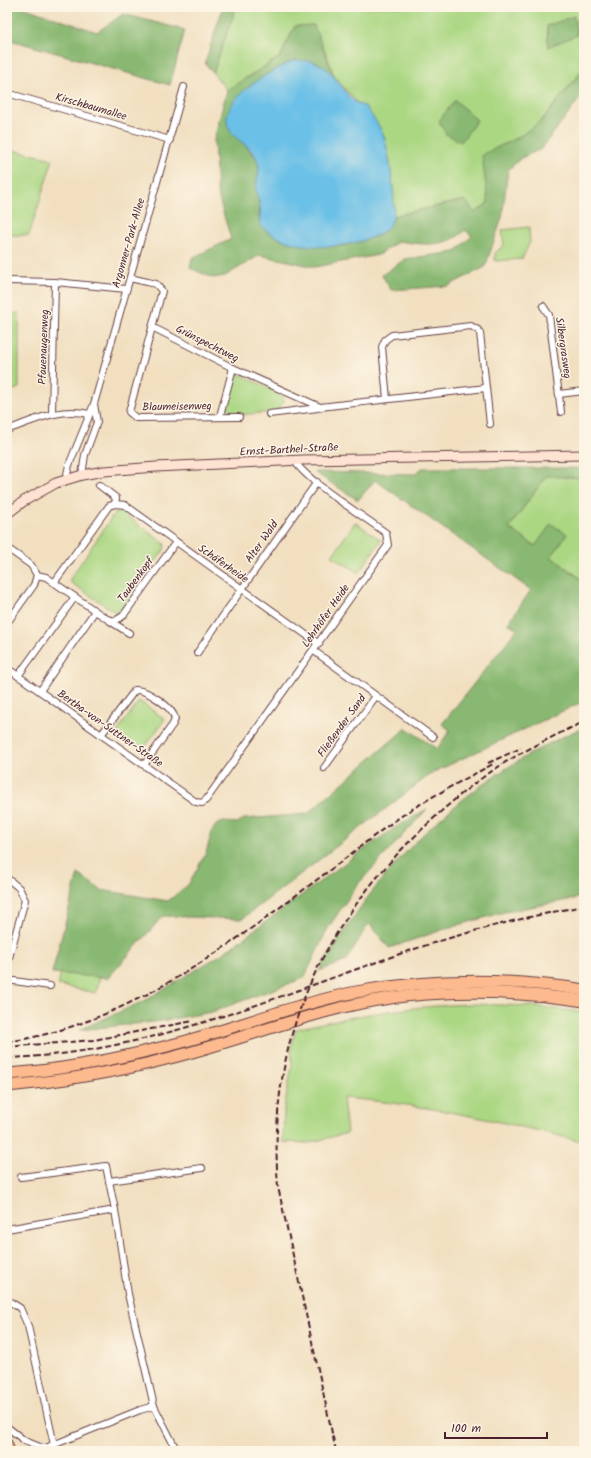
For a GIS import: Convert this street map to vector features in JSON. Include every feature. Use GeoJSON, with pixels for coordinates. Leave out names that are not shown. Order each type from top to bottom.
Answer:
{"type":"FeatureCollection","features":[{"type":"Feature","properties":{"kind":"highway"},"geometry":{"type":"LineString","coordinates":[[7,1074],[63,1068],[139,1054],[314,1003],[380,988],[461,980],[529,983],[584,990]]}},
{"type":"Feature","properties":{"kind":"highway"},"geometry":{"type":"LineString","coordinates":[[7,1086],[70,1078],[171,1058],[338,1008],[401,997],[452,992],[506,992],[584,1002]]}},
{"type":"Feature","properties":{"kind":"main road"},"geometry":{"type":"LineString","coordinates":[[7,1444],[9,1451]]}},
{"type":"Feature","properties":{"kind":"street","name":"Argonner-Park-Allee"},"geometry":{"type":"LineString","coordinates":[[66,479],[69,465],[94,404],[184,87]]}},
{"type":"Feature","properties":{"kind":"street","name":"Kirschbaumallee"},"geometry":{"type":"LineString","coordinates":[[7,93],[170,140]]}},
{"type":"Feature","properties":{"kind":"street"},"geometry":{"type":"LineString","coordinates":[[130,278],[156,284],[161,289],[161,296],[152,327]]}},
{"type":"Feature","properties":{"kind":"street"},"geometry":{"type":"LineString","coordinates":[[7,281],[56,282],[126,289]]}},
{"type":"Feature","properties":{"kind":"street","name":"Pfauenaugenweg"},"geometry":{"type":"LineString","coordinates":[[52,413],[56,282]]}},
{"type":"Feature","properties":{"kind":"street","name":"Silbergrasweg"},"geometry":{"type":"LineString","coordinates":[[543,306],[549,314],[561,412]]}},
{"type":"Feature","properties":{"kind":"street"},"geometry":{"type":"LineString","coordinates":[[387,399],[382,347],[385,340],[389,337],[400,334],[471,326],[480,333],[490,424]]}},
{"type":"Feature","properties":{"kind":"street","name":"Grünspechtweg"},"geometry":{"type":"LineString","coordinates":[[152,327],[233,368],[320,408]]}},
{"type":"Feature","properties":{"kind":"street","name":"Blaumeisenweg"},"geometry":{"type":"LineString","coordinates":[[152,327],[129,412],[136,418],[239,417]]}},
{"type":"Feature","properties":{"kind":"street","name":"Blaumeisenweg"},"geometry":{"type":"LineString","coordinates":[[220,416],[233,368]]}},
{"type":"Feature","properties":{"kind":"street"},"geometry":{"type":"LineString","coordinates":[[269,414],[486,388]]}},
{"type":"Feature","properties":{"kind":"street","name":"Silbergrasweg"},"geometry":{"type":"LineString","coordinates":[[560,394],[584,391]]}},
{"type":"Feature","properties":{"kind":"street","name":"Argonner-Park-Allee"},"geometry":{"type":"LineString","coordinates":[[82,475],[85,455],[97,422],[94,404]]}},
{"type":"Feature","properties":{"kind":"street"},"geometry":{"type":"LineString","coordinates":[[7,430],[52,413],[75,412],[89,414]]}},
{"type":"Feature","properties":{"kind":"street","name":"Ernst-Barthel-Straße"},"geometry":{"type":"LineString","coordinates":[[7,514],[45,488],[66,479],[82,475],[156,467],[295,461],[584,455]]}},
{"type":"Feature","properties":{"kind":"street","name":"Lehrhöfer Heide"},"geometry":{"type":"LineString","coordinates":[[202,803],[214,790],[388,545],[386,533],[298,467],[295,461]]}},
{"type":"Feature","properties":{"kind":"street","name":"Alter Wald"},"geometry":{"type":"LineString","coordinates":[[197,653],[317,482]]}},
{"type":"Feature","properties":{"kind":"street"},"geometry":{"type":"LineString","coordinates":[[54,583],[109,506],[115,504],[116,498],[99,485]]}},
{"type":"Feature","properties":{"kind":"street","name":"Schäferheide"},"geometry":{"type":"LineString","coordinates":[[115,504],[124,505],[319,644]]}},
{"type":"Feature","properties":{"kind":"street","name":"Taubenkopf"},"geometry":{"type":"LineString","coordinates":[[107,619],[115,621],[123,616],[176,542]]}},
{"type":"Feature","properties":{"kind":"street"},"geometry":{"type":"LineString","coordinates":[[7,548],[31,565],[37,575],[46,577],[129,633]]}},
{"type":"Feature","properties":{"kind":"street"},"geometry":{"type":"LineString","coordinates":[[7,623],[34,585],[37,575]]}},
{"type":"Feature","properties":{"kind":"street"},"geometry":{"type":"LineString","coordinates":[[18,676],[74,597]]}},
{"type":"Feature","properties":{"kind":"street"},"geometry":{"type":"LineString","coordinates":[[40,691],[95,611]]}},
{"type":"Feature","properties":{"kind":"street","name":"Fließender Sand"},"geometry":{"type":"LineString","coordinates":[[314,651],[433,737]]}},
{"type":"Feature","properties":{"kind":"street","name":"Bertha-von-Suttner-Straße"},"geometry":{"type":"LineString","coordinates":[[7,668],[196,802],[202,803]]}},
{"type":"Feature","properties":{"kind":"street"},"geometry":{"type":"LineString","coordinates":[[101,735],[135,690],[144,691],[171,710],[175,718],[173,724],[144,765]]}},
{"type":"Feature","properties":{"kind":"street","name":"Fließender Sand"},"geometry":{"type":"LineString","coordinates":[[324,768],[376,696]]}},
{"type":"Feature","properties":{"kind":"street"},"geometry":{"type":"LineString","coordinates":[[7,878],[19,888],[25,900],[7,965]]}},
{"type":"Feature","properties":{"kind":"street"},"geometry":{"type":"LineString","coordinates":[[7,980],[50,986]]}},
{"type":"Feature","properties":{"kind":"street"},"geometry":{"type":"LineString","coordinates":[[21,1177],[106,1166],[115,1210],[128,1294],[154,1406],[177,1451]]}},
{"type":"Feature","properties":{"kind":"street"},"geometry":{"type":"LineString","coordinates":[[109,1181],[202,1168]]}},
{"type":"Feature","properties":{"kind":"street"},"geometry":{"type":"LineString","coordinates":[[7,1228],[115,1210]]}},
{"type":"Feature","properties":{"kind":"street"},"geometry":{"type":"LineString","coordinates":[[7,1300],[20,1308],[28,1326],[54,1445]]}},
{"type":"Feature","properties":{"kind":"street"},"geometry":{"type":"LineString","coordinates":[[38,1451],[44,1450],[154,1406]]}},
{"type":"Feature","properties":{"kind":"street"},"geometry":{"type":"LineString","coordinates":[[7,1427],[25,1441],[44,1450]]}},
{"type":"Feature","properties":{"kind":"green space"},"geometry":{"type":"Polygon","coordinates":[[[7,7],[22,7],[97,32],[123,14],[185,30],[170,85],[7,39],[7,7]]]}},
{"type":"Feature","properties":{"kind":"green space"},"geometry":{"type":"Polygon","coordinates":[[[223,7],[236,7],[213,73],[205,63],[223,7]]]}},
{"type":"Feature","properties":{"kind":"green space"},"geometry":{"type":"Polygon","coordinates":[[[236,7],[584,7],[584,68],[543,119],[522,135],[483,155],[488,203],[475,213],[465,200],[393,216],[392,188],[387,149],[359,105],[334,76],[326,52],[295,26],[280,57],[227,90],[213,73],[236,7]],[[574,16],[547,26],[548,47],[577,34],[574,16]]]}},
{"type":"Feature","properties":{"kind":"green space"},"geometry":{"type":"Polygon","coordinates":[[[574,16],[577,35],[548,47],[547,26],[574,16]]]}},
{"type":"Feature","properties":{"kind":"green space"},"geometry":{"type":"Polygon","coordinates":[[[314,25],[334,76],[326,68],[295,60],[275,69],[233,102],[244,144],[257,159],[259,166],[257,195],[260,207],[259,218],[341,246],[377,236],[391,223],[393,216],[465,200],[475,213],[488,203],[482,155],[522,135],[543,119],[584,68],[584,93],[541,149],[521,158],[508,170],[502,218],[485,267],[448,286],[391,290],[382,275],[405,259],[455,252],[472,236],[465,230],[451,240],[443,242],[434,244],[417,244],[399,241],[378,255],[315,267],[260,255],[225,276],[213,278],[190,268],[192,258],[231,239],[217,192],[214,140],[227,90],[280,57],[295,26],[314,25]]]}},
{"type":"Feature","properties":{"kind":"green space"},"geometry":{"type":"Polygon","coordinates":[[[455,100],[477,120],[461,142],[446,134],[439,121],[455,100]]]}},
{"type":"Feature","properties":{"kind":"green space"},"geometry":{"type":"Polygon","coordinates":[[[7,149],[53,159],[29,235],[7,235],[7,149]]]}},
{"type":"Feature","properties":{"kind":"green space"},"geometry":{"type":"Polygon","coordinates":[[[529,227],[530,242],[522,259],[495,261],[495,253],[504,245],[502,230],[529,227]]]}},
{"type":"Feature","properties":{"kind":"green space"},"geometry":{"type":"Polygon","coordinates":[[[19,313],[19,388],[7,392],[7,314],[19,313]]]}},
{"type":"Feature","properties":{"kind":"green space"},"geometry":{"type":"Polygon","coordinates":[[[239,374],[282,394],[284,402],[275,412],[236,415],[226,408],[234,377],[239,374]]]}},
{"type":"Feature","properties":{"kind":"green space"},"geometry":{"type":"Polygon","coordinates":[[[422,468],[584,468],[584,478],[546,476],[509,528],[535,546],[551,524],[567,534],[551,557],[584,581],[584,701],[432,773],[242,919],[163,916],[108,978],[52,973],[78,874],[101,890],[168,901],[188,885],[206,853],[212,831],[216,825],[223,822],[237,823],[244,819],[307,814],[406,728],[437,749],[450,730],[442,724],[517,629],[508,623],[531,590],[375,480],[358,500],[314,472],[415,474],[422,468]]]}},
{"type":"Feature","properties":{"kind":"green space"},"geometry":{"type":"Polygon","coordinates":[[[546,476],[584,478],[584,581],[551,557],[567,534],[535,546],[509,528],[546,476]]]}},
{"type":"Feature","properties":{"kind":"green space"},"geometry":{"type":"Polygon","coordinates":[[[120,511],[165,544],[164,550],[118,614],[70,582],[70,579],[114,514],[120,511]]]}},
{"type":"Feature","properties":{"kind":"green space"},"geometry":{"type":"Polygon","coordinates":[[[355,522],[381,540],[359,573],[332,556],[355,522]]]}},
{"type":"Feature","properties":{"kind":"green space"},"geometry":{"type":"Polygon","coordinates":[[[139,701],[165,719],[142,751],[117,732],[139,701]]]}},
{"type":"Feature","properties":{"kind":"green space"},"geometry":{"type":"Polygon","coordinates":[[[584,727],[584,897],[504,912],[445,929],[389,948],[369,923],[346,961],[319,971],[366,899],[391,868],[448,812],[479,787],[512,764],[547,744],[584,727]]]}},
{"type":"Feature","properties":{"kind":"green space"},"geometry":{"type":"Polygon","coordinates":[[[427,809],[358,884],[328,928],[304,978],[212,1012],[161,1021],[79,1030],[144,1001],[222,954],[364,849],[396,827],[427,809]]]}},
{"type":"Feature","properties":{"kind":"green space"},"geometry":{"type":"Polygon","coordinates":[[[62,967],[100,976],[96,993],[58,985],[62,967]]]}},
{"type":"Feature","properties":{"kind":"green space"},"geometry":{"type":"Polygon","coordinates":[[[471,1004],[530,1006],[584,1012],[584,1142],[434,1109],[343,1098],[347,1133],[308,1143],[283,1142],[284,1109],[292,1065],[291,1046],[296,1029],[339,1019],[383,1012],[471,1004]]]}},
{"type":"Feature","properties":{"kind":"water"},"geometry":{"type":"Polygon","coordinates":[[[295,60],[312,61],[324,67],[330,72],[352,99],[358,104],[365,106],[381,130],[390,164],[394,214],[390,225],[377,235],[365,240],[339,246],[311,246],[284,240],[261,226],[260,206],[256,190],[259,166],[253,153],[232,134],[229,129],[227,118],[230,107],[238,96],[261,78],[295,60]]]}},
{"type":"Feature","properties":{"kind":"railway"},"geometry":{"type":"LineString","coordinates":[[566,730],[584,722]]}},
{"type":"Feature","properties":{"kind":"railway"},"geometry":{"type":"LineString","coordinates":[[336,1451],[278,1187],[277,1137],[280,1090],[289,1045],[302,1003],[321,962],[344,922],[371,884],[404,847],[450,803],[475,783],[518,755],[570,728]]}},
{"type":"Feature","properties":{"kind":"railway"},"geometry":{"type":"LineString","coordinates":[[488,763],[521,748]]}},
{"type":"Feature","properties":{"kind":"railway"},"geometry":{"type":"LineString","coordinates":[[7,1042],[54,1032],[99,1017],[141,997],[183,974],[262,921],[406,813],[439,793],[495,763]]}},
{"type":"Feature","properties":{"kind":"railway"},"geometry":{"type":"LineString","coordinates":[[7,1058],[58,1054],[107,1047],[155,1036],[250,1007],[438,941],[511,922],[584,906]]}},
{"type":"Feature","properties":{"kind":"railway"},"geometry":{"type":"LineString","coordinates":[[7,1047],[94,1040],[193,1021]]}}]}
